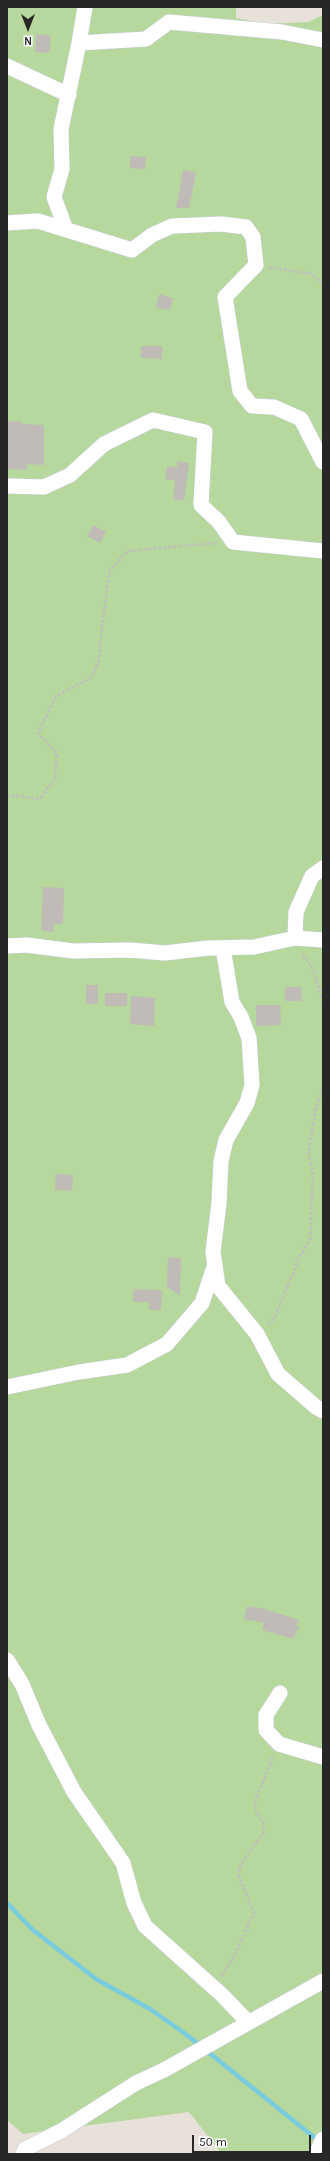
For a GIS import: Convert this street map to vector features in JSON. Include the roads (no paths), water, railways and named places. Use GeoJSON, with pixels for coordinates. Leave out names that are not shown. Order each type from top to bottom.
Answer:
{"type":"FeatureCollection","features":[{"type":"Feature","properties":{"kind":"street"},"geometry":{"type":"LineString","coordinates":[[65,227],[54,197],[62,169],[61,129],[69,95],[85,7]]}},
{"type":"Feature","properties":{"kind":"street"},"geometry":{"type":"LineString","coordinates":[[79,43],[146,39],[169,22],[282,32],[323,40]]}},
{"type":"Feature","properties":{"kind":"street"},"geometry":{"type":"LineString","coordinates":[[7,66],[69,95]]}},
{"type":"Feature","properties":{"kind":"street"},"geometry":{"type":"LineString","coordinates":[[7,223],[38,221],[132,250],[152,235],[172,226],[221,224],[246,227],[253,238],[256,265],[225,297],[240,391],[252,406],[274,407],[301,419],[323,462]]}},
{"type":"Feature","properties":{"kind":"street"},"geometry":{"type":"LineString","coordinates":[[7,486],[44,488],[70,475],[104,444],[153,420],[205,432],[201,505],[219,522],[233,542],[323,551]]}},
{"type":"Feature","properties":{"kind":"street"},"geometry":{"type":"LineString","coordinates":[[295,938],[296,912],[312,876],[323,868]]}},
{"type":"Feature","properties":{"kind":"street"},"geometry":{"type":"LineString","coordinates":[[7,946],[27,946],[73,951],[165,953],[254,947],[295,938],[323,940]]}},
{"type":"Feature","properties":{"kind":"street"},"geometry":{"type":"LineString","coordinates":[[223,948],[232,1002],[241,1017],[249,1038],[252,1085],[247,1103],[226,1140],[221,1160],[219,1203],[213,1252],[218,1286],[257,1334],[278,1374],[316,1407],[323,1411]]}},
{"type":"Feature","properties":{"kind":"street"},"geometry":{"type":"LineString","coordinates":[[7,1387],[79,1372],[127,1365],[167,1344],[202,1303],[215,1264]]}},
{"type":"Feature","properties":{"kind":"street"},"geometry":{"type":"LineString","coordinates":[[7,1660],[22,1684],[39,1725],[74,1792],[123,1863],[134,1904],[145,1926],[222,1995],[248,2022]]}},
{"type":"Feature","properties":{"kind":"street"},"geometry":{"type":"LineString","coordinates":[[280,1693],[266,1715],[266,1730],[279,1744],[323,1757]]}},
{"type":"Feature","properties":{"kind":"street"},"geometry":{"type":"LineString","coordinates":[[24,2154],[25,2149],[61,2131],[136,2083],[164,2070],[323,1981]]}},
{"type":"Feature","properties":{"kind":"street"},"geometry":{"type":"LineString","coordinates":[[316,2154],[323,2139]]}},
{"type":"Feature","properties":{"kind":"waterway"},"geometry":{"type":"LineString","coordinates":[[7,1903],[33,1930],[96,1979],[150,2009],[187,2035],[320,2142]]}}]}
